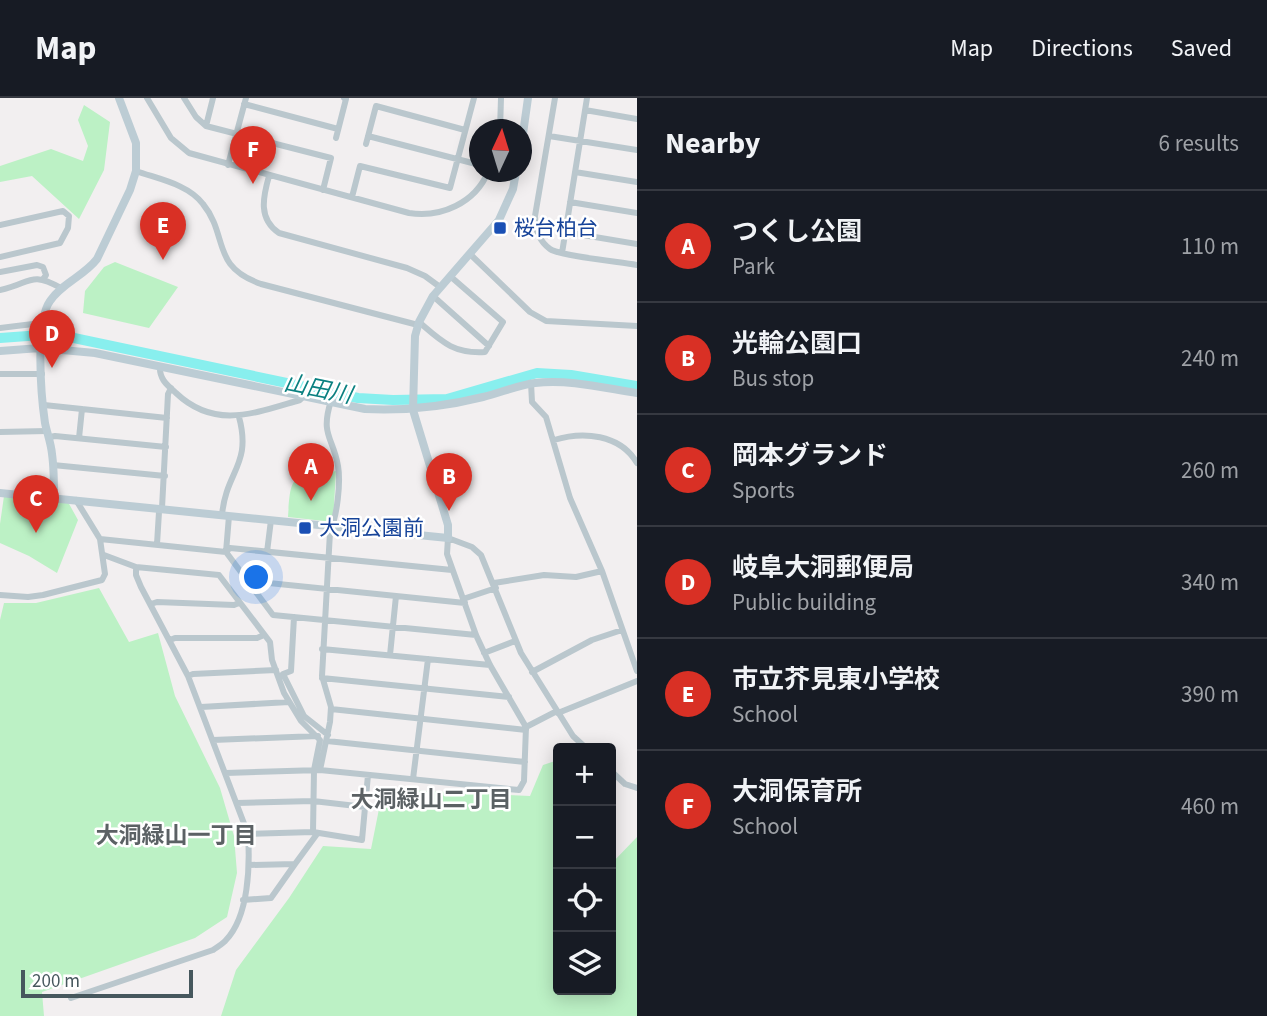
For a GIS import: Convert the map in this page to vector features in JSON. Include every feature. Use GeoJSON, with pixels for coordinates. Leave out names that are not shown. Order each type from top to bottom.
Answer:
{"type":"FeatureCollection","features":[{"type":"Feature","properties":{"kind":"street"},"geometry":{"type":"LineString","coordinates":[[54,497],[53,465],[44,405],[41,326],[44,310],[61,288],[89,269],[97,259],[130,190],[136,171],[136,143],[120,98]]}},
{"type":"Feature","properties":{"kind":"street"},"geometry":{"type":"LineString","coordinates":[[147,98],[177,146],[199,158],[409,213],[439,213],[469,198],[482,182]]}},
{"type":"Feature","properties":{"kind":"street"},"geometry":{"type":"LineString","coordinates":[[184,98],[196,117],[206,126],[331,158],[323,190]]}},
{"type":"Feature","properties":{"kind":"street"},"geometry":{"type":"LineString","coordinates":[[206,126],[213,98]]}},
{"type":"Feature","properties":{"kind":"street"},"geometry":{"type":"LineString","coordinates":[[336,138],[346,99],[344,98]]}},
{"type":"Feature","properties":{"kind":"street"},"geometry":{"type":"LineString","coordinates":[[501,119],[502,98]]}},
{"type":"Feature","properties":{"kind":"street"},"geometry":{"type":"LineString","coordinates":[[525,119],[528,98]]}},
{"type":"Feature","properties":{"kind":"street"},"geometry":{"type":"LineString","coordinates":[[555,98],[535,226],[542,242],[562,253],[637,265]]}},
{"type":"Feature","properties":{"kind":"street"},"geometry":{"type":"LineString","coordinates":[[562,253],[587,98]]}},
{"type":"Feature","properties":{"kind":"street"},"geometry":{"type":"LineString","coordinates":[[352,197],[360,166],[450,188],[471,99]]}},
{"type":"Feature","properties":{"kind":"street"},"geometry":{"type":"LineString","coordinates":[[228,165],[245,101],[338,129]]}},
{"type":"Feature","properties":{"kind":"street"},"geometry":{"type":"LineString","coordinates":[[366,144],[376,106],[465,130]]}},
{"type":"Feature","properties":{"kind":"street"},"geometry":{"type":"LineString","coordinates":[[585,110],[637,119]]}},
{"type":"Feature","properties":{"kind":"street"},"geometry":{"type":"LineString","coordinates":[[368,136],[469,162]]}},
{"type":"Feature","properties":{"kind":"street"},"geometry":{"type":"LineString","coordinates":[[549,136],[637,150]]}},
{"type":"Feature","properties":{"kind":"street"},"geometry":{"type":"LineString","coordinates":[[136,171],[185,189],[203,203],[209,212],[223,254],[241,275],[261,284],[418,323],[445,345],[461,351],[485,352],[503,322],[450,276]]}},
{"type":"Feature","properties":{"kind":"street"},"geometry":{"type":"LineString","coordinates":[[575,172],[637,182]]}},
{"type":"Feature","properties":{"kind":"street"},"geometry":{"type":"LineString","coordinates":[[269,176],[263,209],[266,219],[279,233],[407,268],[440,286]]}},
{"type":"Feature","properties":{"kind":"street"},"geometry":{"type":"LineString","coordinates":[[226,773],[317,770],[519,790],[524,781],[526,729],[484,653],[452,570],[447,554],[448,525],[413,406],[412,389],[418,323],[440,286],[491,231],[506,208],[513,182]]}},
{"type":"Feature","properties":{"kind":"street"},"geometry":{"type":"LineString","coordinates":[[570,202],[637,213]]}},
{"type":"Feature","properties":{"kind":"street"},"geometry":{"type":"LineString","coordinates":[[0,225],[63,211],[69,216],[68,228],[60,243],[0,257]]}},
{"type":"Feature","properties":{"kind":"street"},"geometry":{"type":"LineString","coordinates":[[565,232],[637,244]]}},
{"type":"Feature","properties":{"kind":"street"},"geometry":{"type":"LineString","coordinates":[[470,254],[530,312],[546,321],[637,326]]}},
{"type":"Feature","properties":{"kind":"street"},"geometry":{"type":"LineString","coordinates":[[0,272],[37,265],[43,267],[46,275],[44,278]]}},
{"type":"Feature","properties":{"kind":"street"},"geometry":{"type":"LineString","coordinates":[[0,290],[35,277],[44,278],[61,288]]}},
{"type":"Feature","properties":{"kind":"street"},"geometry":{"type":"LineString","coordinates":[[433,296],[489,346]]}},
{"type":"Feature","properties":{"kind":"street"},"geometry":{"type":"LineString","coordinates":[[0,328],[41,326]]}},
{"type":"Feature","properties":{"kind":"street"},"geometry":{"type":"LineString","coordinates":[[0,351],[40,344],[365,409],[459,403],[531,383],[575,384],[637,393]]}},
{"type":"Feature","properties":{"kind":"street"},"geometry":{"type":"LineString","coordinates":[[160,366],[163,381],[185,402],[216,415],[239,417],[300,400],[304,396]]}},
{"type":"Feature","properties":{"kind":"street"},"geometry":{"type":"LineString","coordinates":[[0,374],[42,374]]}},
{"type":"Feature","properties":{"kind":"street"},"geometry":{"type":"LineString","coordinates":[[531,383],[532,402],[546,417],[570,498],[602,571],[637,671]]}},
{"type":"Feature","properties":{"kind":"street"},"geometry":{"type":"LineString","coordinates":[[157,544],[159,512],[162,508],[168,394],[171,388]]}},
{"type":"Feature","properties":{"kind":"street"},"geometry":{"type":"LineString","coordinates":[[317,770],[328,738],[331,709],[322,678],[322,649],[328,558],[339,470],[326,429],[331,401]]}},
{"type":"Feature","properties":{"kind":"street"},"geometry":{"type":"LineString","coordinates":[[44,405],[167,418]]}},
{"type":"Feature","properties":{"kind":"street"},"geometry":{"type":"LineString","coordinates":[[79,438],[82,409]]}},
{"type":"Feature","properties":{"kind":"street"},"geometry":{"type":"LineString","coordinates":[[239,417],[244,435],[244,449],[224,497],[226,552],[273,615],[476,635]]}},
{"type":"Feature","properties":{"kind":"street"},"geometry":{"type":"LineString","coordinates":[[0,432],[48,434],[166,447]]}},
{"type":"Feature","properties":{"kind":"street"},"geometry":{"type":"LineString","coordinates":[[554,440],[583,435],[606,438],[633,456],[637,463]]}},
{"type":"Feature","properties":{"kind":"street"},"geometry":{"type":"LineString","coordinates":[[53,465],[164,477]]}},
{"type":"Feature","properties":{"kind":"street"},"geometry":{"type":"LineString","coordinates":[[0,493],[448,538],[472,547],[481,555],[515,641],[532,672],[573,736],[581,743]]}},
{"type":"Feature","properties":{"kind":"street"},"geometry":{"type":"LineString","coordinates":[[0,595],[43,595],[102,580],[105,574],[100,539],[76,500]]}},
{"type":"Feature","properties":{"kind":"street"},"geometry":{"type":"LineString","coordinates":[[267,552],[271,520]]}},
{"type":"Feature","properties":{"kind":"street"},"geometry":{"type":"LineString","coordinates":[[100,539],[226,552],[230,548],[452,570]]}},
{"type":"Feature","properties":{"kind":"street"},"geometry":{"type":"LineString","coordinates":[[104,555],[136,567],[219,575],[270,642],[276,670],[289,702],[300,721],[320,740],[313,801],[315,833],[271,898],[243,900]]}},
{"type":"Feature","properties":{"kind":"street"},"geometry":{"type":"LineString","coordinates":[[71,998],[213,950],[226,940],[239,917],[249,865],[248,834],[201,707],[170,639],[136,575],[136,567]]}},
{"type":"Feature","properties":{"kind":"street"},"geometry":{"type":"LineString","coordinates":[[248,581],[464,601],[495,586],[544,575],[576,577],[602,571]]}},
{"type":"Feature","properties":{"kind":"street"},"geometry":{"type":"LineString","coordinates":[[390,655],[396,596]]}},
{"type":"Feature","properties":{"kind":"street"},"geometry":{"type":"LineString","coordinates":[[150,604],[239,603]]}},
{"type":"Feature","properties":{"kind":"street"},"geometry":{"type":"LineString","coordinates":[[294,617],[291,670],[282,674],[304,716],[328,738],[417,751],[525,762]]}},
{"type":"Feature","properties":{"kind":"street"},"geometry":{"type":"LineString","coordinates":[[532,672],[592,640],[622,630]]}},
{"type":"Feature","properties":{"kind":"street"},"geometry":{"type":"LineString","coordinates":[[170,639],[257,638],[264,635]]}},
{"type":"Feature","properties":{"kind":"street"},"geometry":{"type":"LineString","coordinates":[[484,653],[515,641]]}},
{"type":"Feature","properties":{"kind":"street"},"geometry":{"type":"LineString","coordinates":[[322,649],[490,665]]}},
{"type":"Feature","properties":{"kind":"street"},"geometry":{"type":"LineString","coordinates":[[413,779],[428,659]]}},
{"type":"Feature","properties":{"kind":"street"},"geometry":{"type":"LineString","coordinates":[[188,676],[276,670]]}},
{"type":"Feature","properties":{"kind":"street"},"geometry":{"type":"LineString","coordinates":[[322,678],[509,698]]}},
{"type":"Feature","properties":{"kind":"street"},"geometry":{"type":"LineString","coordinates":[[331,709],[526,729],[557,712],[637,681]]}},
{"type":"Feature","properties":{"kind":"street"},"geometry":{"type":"LineString","coordinates":[[201,707],[289,702]]}},
{"type":"Feature","properties":{"kind":"street"},"geometry":{"type":"LineString","coordinates":[[213,740],[318,736]]}},
{"type":"Feature","properties":{"kind":"street"},"geometry":{"type":"LineString","coordinates":[[248,834],[315,833],[362,840],[368,775]]}},
{"type":"Feature","properties":{"kind":"street"},"geometry":{"type":"LineString","coordinates":[[616,776],[625,784],[637,788]]}},
{"type":"Feature","properties":{"kind":"street"},"geometry":{"type":"LineString","coordinates":[[237,803],[313,801],[365,807]]}},
{"type":"Feature","properties":{"kind":"street"},"geometry":{"type":"LineString","coordinates":[[249,865],[295,864]]}},
{"type":"Feature","properties":{"kind":"green space"},"geometry":{"type":"Polygon","coordinates":[[[84,105],[110,122],[104,170],[79,219],[32,176],[0,182],[0,166],[51,149],[83,161],[88,146],[78,120],[84,105]]]}},
{"type":"Feature","properties":{"kind":"green space"},"geometry":{"type":"Polygon","coordinates":[[[115,262],[178,287],[149,328],[83,313],[85,291],[104,267],[115,262]]]}},
{"type":"Feature","properties":{"kind":"green space"},"geometry":{"type":"Polygon","coordinates":[[[336,471],[333,522],[288,517],[291,491],[297,479],[336,471]]]}},
{"type":"Feature","properties":{"kind":"green space"},"geometry":{"type":"Polygon","coordinates":[[[4,496],[68,502],[78,520],[57,573],[0,543],[4,496]]]}},
{"type":"Feature","properties":{"kind":"green space"},"geometry":{"type":"Polygon","coordinates":[[[99,588],[129,642],[158,633],[175,696],[220,788],[234,836],[237,873],[227,917],[195,938],[42,992],[44,1016],[0,1016],[0,620],[4,603],[36,603],[99,588]]]}},
{"type":"Feature","properties":{"kind":"green space"},"geometry":{"type":"Polygon","coordinates":[[[553,762],[553,995],[616,995],[616,859],[637,837],[637,1016],[221,1016],[236,970],[323,846],[371,849],[383,789],[530,796],[543,765],[553,762]]]}},
{"type":"Feature","properties":{"kind":"waterway","name":"山田川"},"geometry":{"type":"LineString","coordinates":[[0,338],[55,334],[358,398],[447,399],[537,373],[571,375],[637,386]]}},
{"type":"Feature","properties":{"kind":"place","name":"大洞保育所"},"geometry":{"type":"Point","coordinates":[253,184]}},
{"type":"Feature","properties":{"kind":"place","name":"桜台柏台"},"geometry":{"type":"Point","coordinates":[500,228]}},
{"type":"Feature","properties":{"kind":"place","name":"市立芥見東小学校"},"geometry":{"type":"Point","coordinates":[163,260]}},
{"type":"Feature","properties":{"kind":"place","name":"岐阜大洞郵便局"},"geometry":{"type":"Point","coordinates":[52,368]}},
{"type":"Feature","properties":{"kind":"place","name":"つくし公園"},"geometry":{"type":"Point","coordinates":[311,501]}},
{"type":"Feature","properties":{"kind":"place","name":"光輪公園口"},"geometry":{"type":"Point","coordinates":[449,511]}},
{"type":"Feature","properties":{"kind":"place","name":"大洞公園前"},"geometry":{"type":"Point","coordinates":[305,528]}},
{"type":"Feature","properties":{"kind":"place","name":"岡本グランド"},"geometry":{"type":"Point","coordinates":[36,533]}},
{"type":"Feature","properties":{"kind":"district","name":"大洞緑山二丁目"},"geometry":{"type":"Point","coordinates":[431,799]}},
{"type":"Feature","properties":{"kind":"district","name":"大洞緑山一丁目"},"geometry":{"type":"Point","coordinates":[176,835]}}]}
